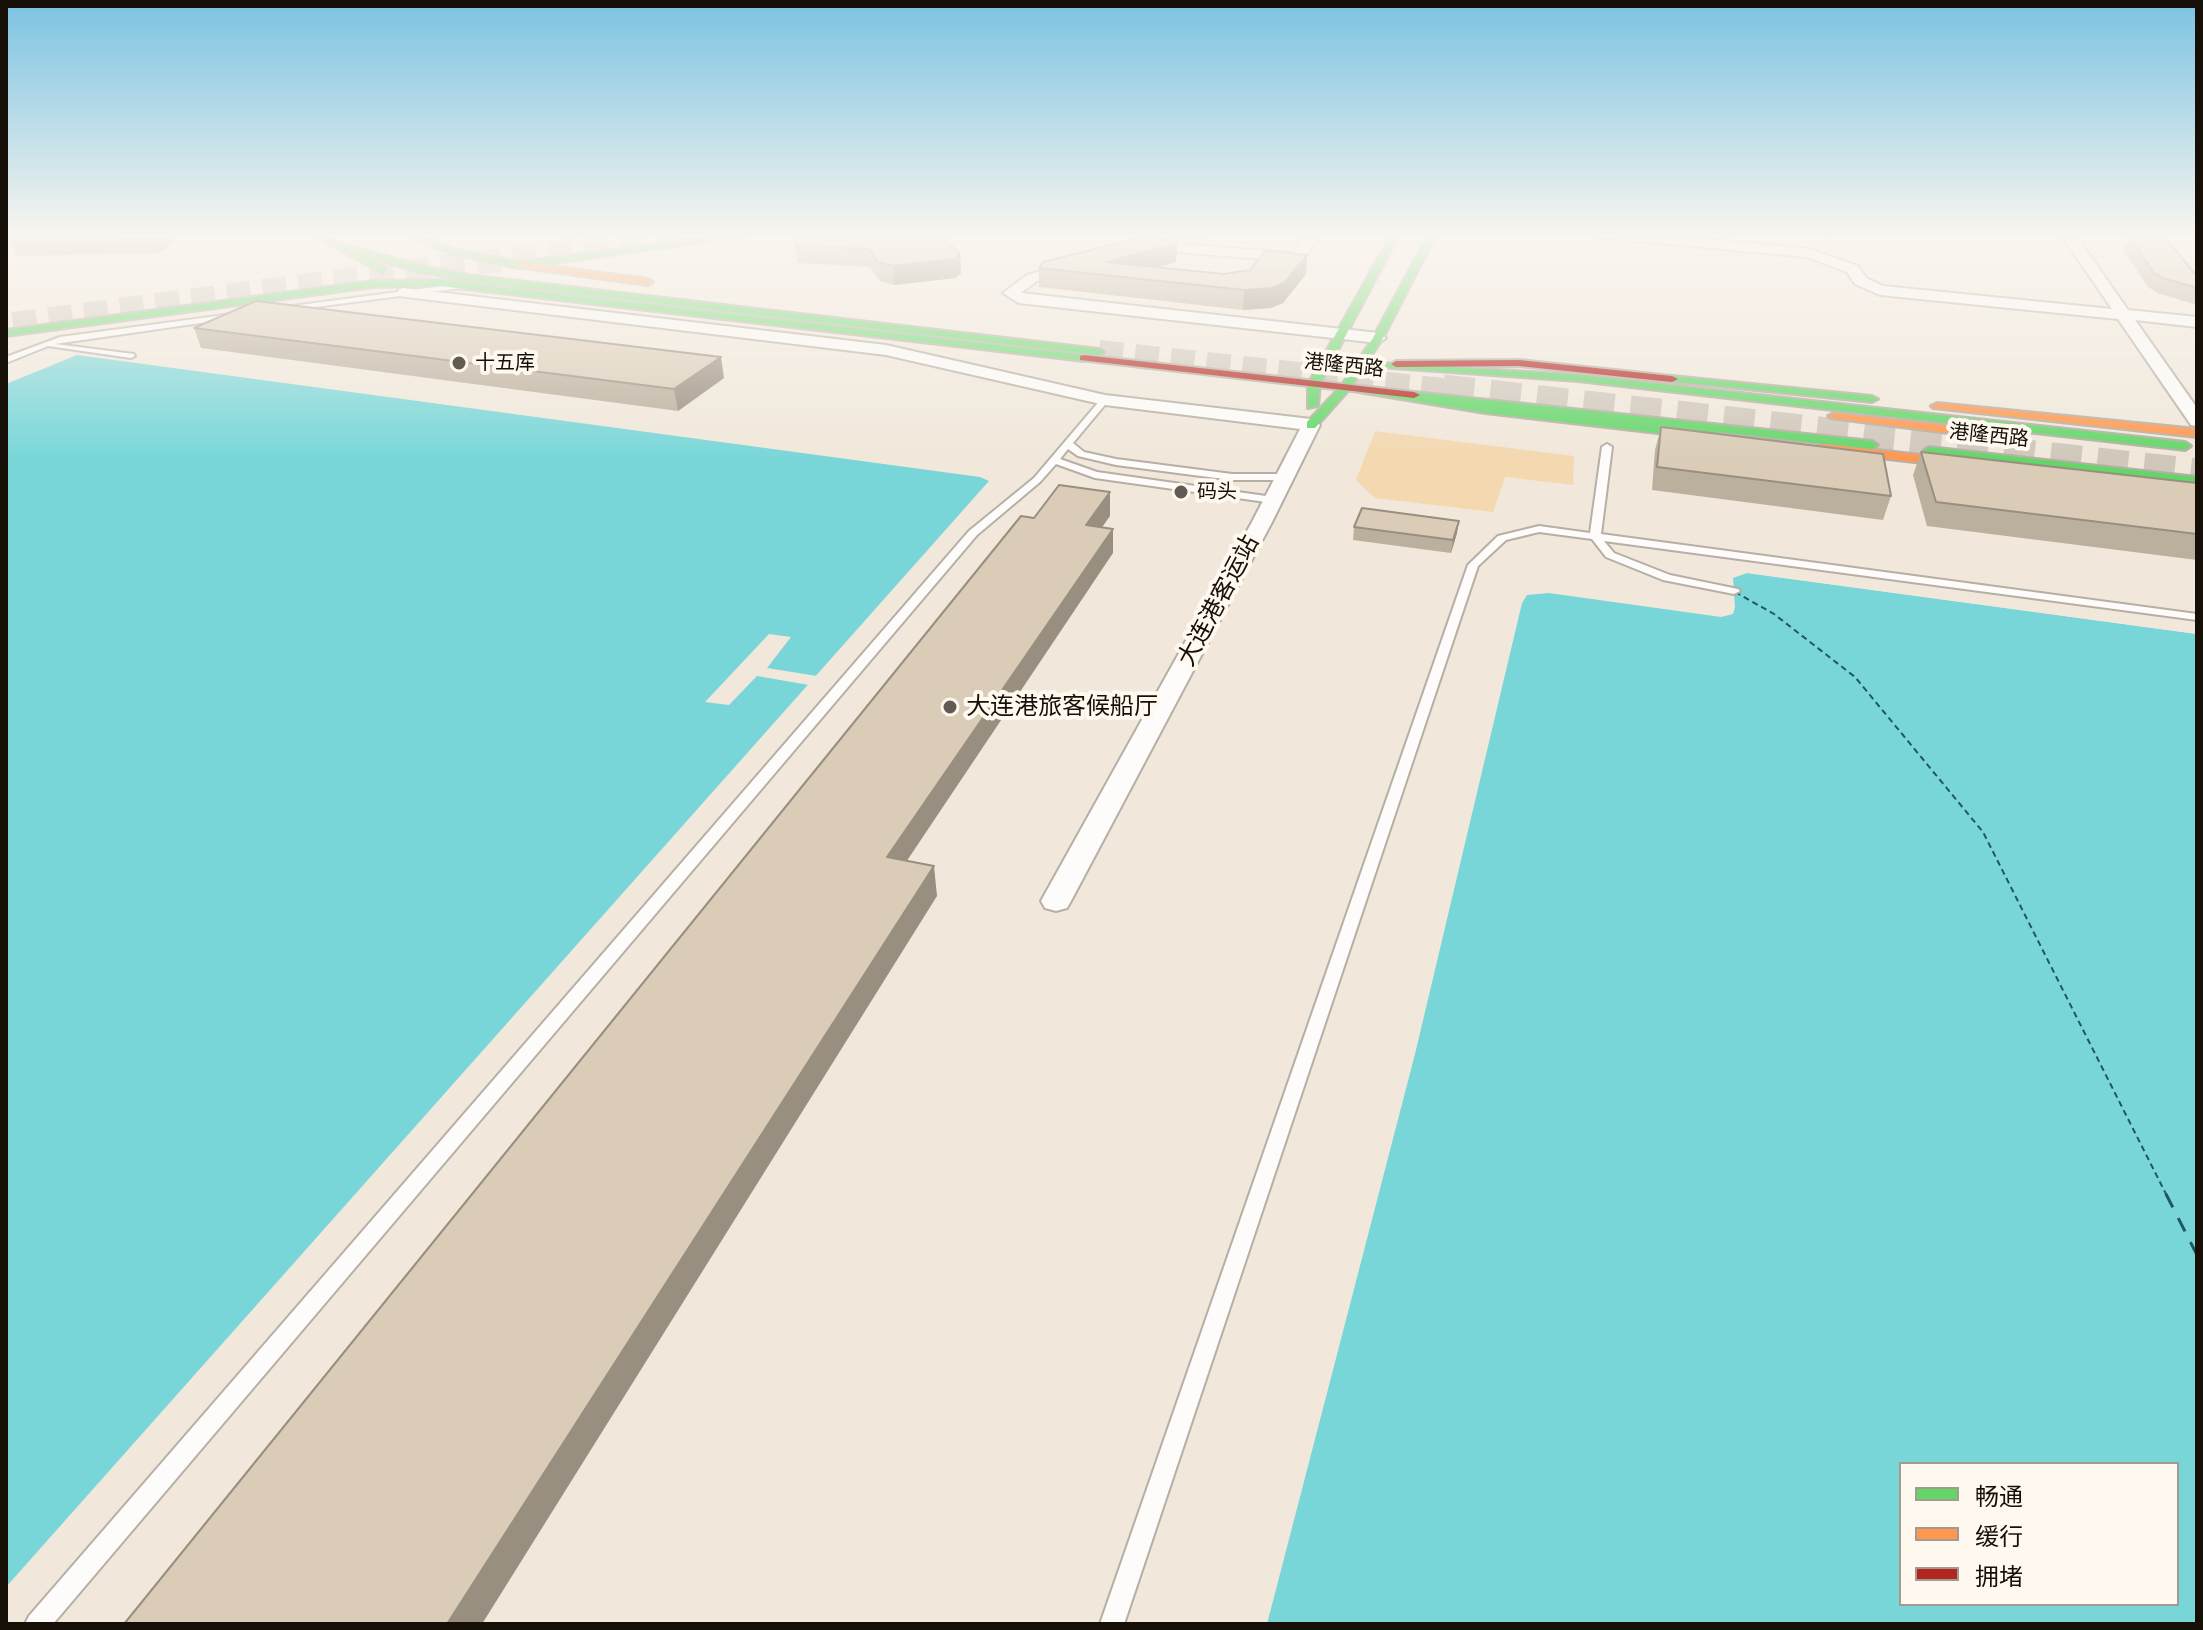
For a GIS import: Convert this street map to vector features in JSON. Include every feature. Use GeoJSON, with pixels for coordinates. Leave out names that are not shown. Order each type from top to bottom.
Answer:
{"type":"FeatureCollection","features":[{"type":"Feature","properties":{"kind":"main road"},"geometry":{"type":"LineString","coordinates":[[9,322],[199,309]]}},
{"type":"Feature","properties":{"kind":"main road","name":"港隆西路"},"geometry":{"type":"LineString","coordinates":[[657,309],[2197,481]]}},
{"type":"Feature","properties":{"kind":"main road"},"geometry":{"type":"LineString","coordinates":[[748,309],[1105,343]]}},
{"type":"Feature","properties":{"kind":"main road"},"geometry":{"type":"LineString","coordinates":[[812,309],[1105,343]]}},
{"type":"Feature","properties":{"kind":"main road"},"geometry":{"type":"LineString","coordinates":[[852,309],[1105,343]]}},
{"type":"Feature","properties":{"kind":"main road"},"geometry":{"type":"LineString","coordinates":[[1311,425],[1314,384],[1321,359],[1340,334],[1353,309]]}},
{"type":"Feature","properties":{"kind":"main road"},"geometry":{"type":"LineString","coordinates":[[1311,425],[1354,389],[1393,309]]}},
{"type":"Feature","properties":{"kind":"main road","name":"港隆西路"},"geometry":{"type":"LineString","coordinates":[[1321,359],[1578,378],[2193,446]]}},
{"type":"Feature","properties":{"kind":"main road"},"geometry":{"type":"LineString","coordinates":[[1354,389],[1485,410],[2197,490]]}},
{"type":"Feature","properties":{"kind":"main road"},"geometry":{"type":"LineString","coordinates":[[1354,389],[1458,413],[2197,499]]}},
{"type":"Feature","properties":{"kind":"street"},"geometry":{"type":"LineString","coordinates":[[539,309],[886,350],[1105,400],[1311,425]]}},
{"type":"Feature","properties":{"kind":"street"},"geometry":{"type":"LineString","coordinates":[[1118,309],[1378,338]]}},
{"type":"Feature","properties":{"kind":"street"},"geometry":{"type":"LineString","coordinates":[[2059,309],[2197,322]]}},
{"type":"Feature","properties":{"kind":"street"},"geometry":{"type":"LineString","coordinates":[[2119,309],[2197,421]]}},
{"type":"Feature","properties":{"kind":"street","name":"大连港客运站"},"geometry":{"type":"LineString","coordinates":[[1056,901],[1311,425]]}},
{"type":"Feature","properties":{"kind":"lane"},"geometry":{"type":"LineString","coordinates":[[6,360],[60,339],[247,314]]}},
{"type":"Feature","properties":{"kind":"lane"},"geometry":{"type":"LineString","coordinates":[[46,345],[131,356]]}},
{"type":"Feature","properties":{"kind":"lane"},"geometry":{"type":"LineString","coordinates":[[37,1624],[973,533],[1037,480],[1105,400]]}},
{"type":"Feature","properties":{"kind":"lane"},"geometry":{"type":"LineString","coordinates":[[1607,447],[1595,536],[1610,555],[1667,578],[1734,591]]}},
{"type":"Feature","properties":{"kind":"lane"},"geometry":{"type":"LineString","coordinates":[[1061,452],[1074,470],[1120,480],[1278,489]]}},
{"type":"Feature","properties":{"kind":"lane"},"geometry":{"type":"LineString","coordinates":[[1061,452],[1232,477],[1278,489]]}},
{"type":"Feature","properties":{"kind":"lane"},"geometry":{"type":"LineString","coordinates":[[1112,1624],[1473,565],[1502,538],[1539,529],[2197,617]]}},
{"type":"Feature","properties":{"kind":"shaded area"},"geometry":{"type":"Polygon","coordinates":[[[1375,431],[1574,456],[1573,485],[1505,477],[1493,512],[1375,498],[1356,480],[1375,431]]]}},
{"type":"Feature","properties":{"kind":"water"},"geometry":{"type":"Polygon","coordinates":[[[77,355],[980,477],[989,481],[6,1587],[6,384],[77,355]]]}},
{"type":"Feature","properties":{"kind":"water"},"geometry":{"type":"Polygon","coordinates":[[[1747,573],[2197,634],[2197,1624],[1267,1624],[1415,1054],[1522,603],[1527,595],[1549,593],[1721,617],[1733,614],[1733,578],[1747,573]]]}},
{"type":"Feature","properties":{"kind":"pier"},"geometry":{"type":"Polygon","coordinates":[[[1746,569],[2197,630],[2197,634],[1747,573],[1746,569]]]}},
{"type":"Feature","properties":{"kind":"pier"},"geometry":{"type":"Polygon","coordinates":[[[769,634],[791,637],[767,668],[817,676],[809,685],[757,676],[729,705],[705,702],[769,634]]]}},
{"type":"Feature","properties":{"kind":"building"},"geometry":{"type":"Polygon","coordinates":[[[237,309],[323,309],[721,357],[674,389],[194,328],[237,309]]]}},
{"type":"Feature","properties":{"kind":"building"},"geometry":{"type":"Polygon","coordinates":[[[1661,427],[1883,454],[1891,496],[1657,467],[1661,427]]]}},
{"type":"Feature","properties":{"kind":"building"},"geometry":{"type":"Polygon","coordinates":[[[1921,452],[2197,483],[2197,534],[1936,502],[1921,452]]]}},
{"type":"Feature","properties":{"kind":"building"},"geometry":{"type":"Polygon","coordinates":[[[1059,485],[1110,492],[1086,525],[1113,529],[887,857],[934,866],[447,1624],[124,1624],[1021,516],[1034,518],[1059,485]]]}},
{"type":"Feature","properties":{"kind":"building"},"geometry":{"type":"Polygon","coordinates":[[[1362,508],[1459,521],[1453,540],[1354,527],[1362,508]]]}},
{"type":"Feature","properties":{"kind":"ferry route"},"geometry":{"type":"LineString","coordinates":[[1735,592],[1774,614],[1855,677],[1983,832],[2167,1196]]}},
{"type":"Feature","properties":{"kind":"ferry route"},"geometry":{"type":"LineString","coordinates":[[2166,1194],[2197,1255]]}},
{"type":"Feature","properties":{"kind":"tunnel"},"geometry":{"type":"LineString","coordinates":[[13,324],[126,309]]}},
{"type":"Feature","properties":{"kind":"tunnel"},"geometry":{"type":"LineString","coordinates":[[1099,352],[1455,391]]}},
{"type":"Feature","properties":{"kind":"tunnel"},"geometry":{"type":"LineString","coordinates":[[1443,390],[1455,391]]}},
{"type":"Feature","properties":{"kind":"tunnel"},"geometry":{"type":"LineString","coordinates":[[1455,391],[1461,392]]}},
{"type":"Feature","properties":{"kind":"tunnel"},"geometry":{"type":"LineString","coordinates":[[1455,391],[2197,474]]}},
{"type":"Feature","properties":{"kind":"traffic: fast"},"geometry":{"type":"LineString","coordinates":[[6,333],[185,309]]}},
{"type":"Feature","properties":{"kind":"traffic: fast"},"geometry":{"type":"LineString","coordinates":[[664,309],[1084,358]]}},
{"type":"Feature","properties":{"kind":"traffic: fast"},"geometry":{"type":"LineString","coordinates":[[733,309],[1099,352]]}},
{"type":"Feature","properties":{"kind":"traffic: fast"},"geometry":{"type":"LineString","coordinates":[[1312,406],[1314,384],[1355,309]]}},
{"type":"Feature","properties":{"kind":"traffic: fast"},"geometry":{"type":"LineString","coordinates":[[1311,425],[1345,388],[1393,309]]}},
{"type":"Feature","properties":{"kind":"traffic: fast"},"geometry":{"type":"LineString","coordinates":[[1370,365],[1578,378],[2185,446]]}},
{"type":"Feature","properties":{"kind":"traffic: fast"},"geometry":{"type":"LineString","coordinates":[[1672,379],[1872,399]]}},
{"type":"Feature","properties":{"kind":"traffic: fast"},"geometry":{"type":"LineString","coordinates":[[1363,390],[1485,410],[1718,436]]}},
{"type":"Feature","properties":{"kind":"traffic: fast"},"geometry":{"type":"LineString","coordinates":[[1414,395],[1872,445]]}},
{"type":"Feature","properties":{"kind":"traffic: fast"},"geometry":{"type":"LineString","coordinates":[[1929,451],[2197,481]]}},
{"type":"Feature","properties":{"kind":"traffic: slow"},"geometry":{"type":"LineString","coordinates":[[1937,406],[2197,433]]}},
{"type":"Feature","properties":{"kind":"traffic: slow"},"geometry":{"type":"LineString","coordinates":[[1834,416],[1972,432]]}},
{"type":"Feature","properties":{"kind":"traffic: slow"},"geometry":{"type":"LineString","coordinates":[[1822,448],[1976,465]]}},
{"type":"Feature","properties":{"kind":"traffic: jam"},"geometry":{"type":"LineString","coordinates":[[1084,358],[1414,395]]}},
{"type":"Feature","properties":{"kind":"traffic: jam"},"geometry":{"type":"LineString","coordinates":[[1396,364],[1519,363],[1672,379]]}},
{"type":"Feature","properties":{"kind":"place","name":"十五库"},"geometry":{"type":"Point","coordinates":[459,363]}},
{"type":"Feature","properties":{"kind":"place","name":"码头"},"geometry":{"type":"Point","coordinates":[1181,492]}},
{"type":"Feature","properties":{"kind":"place","name":"大连港旅客候船厅"},"geometry":{"type":"Point","coordinates":[950,707]}}]}
